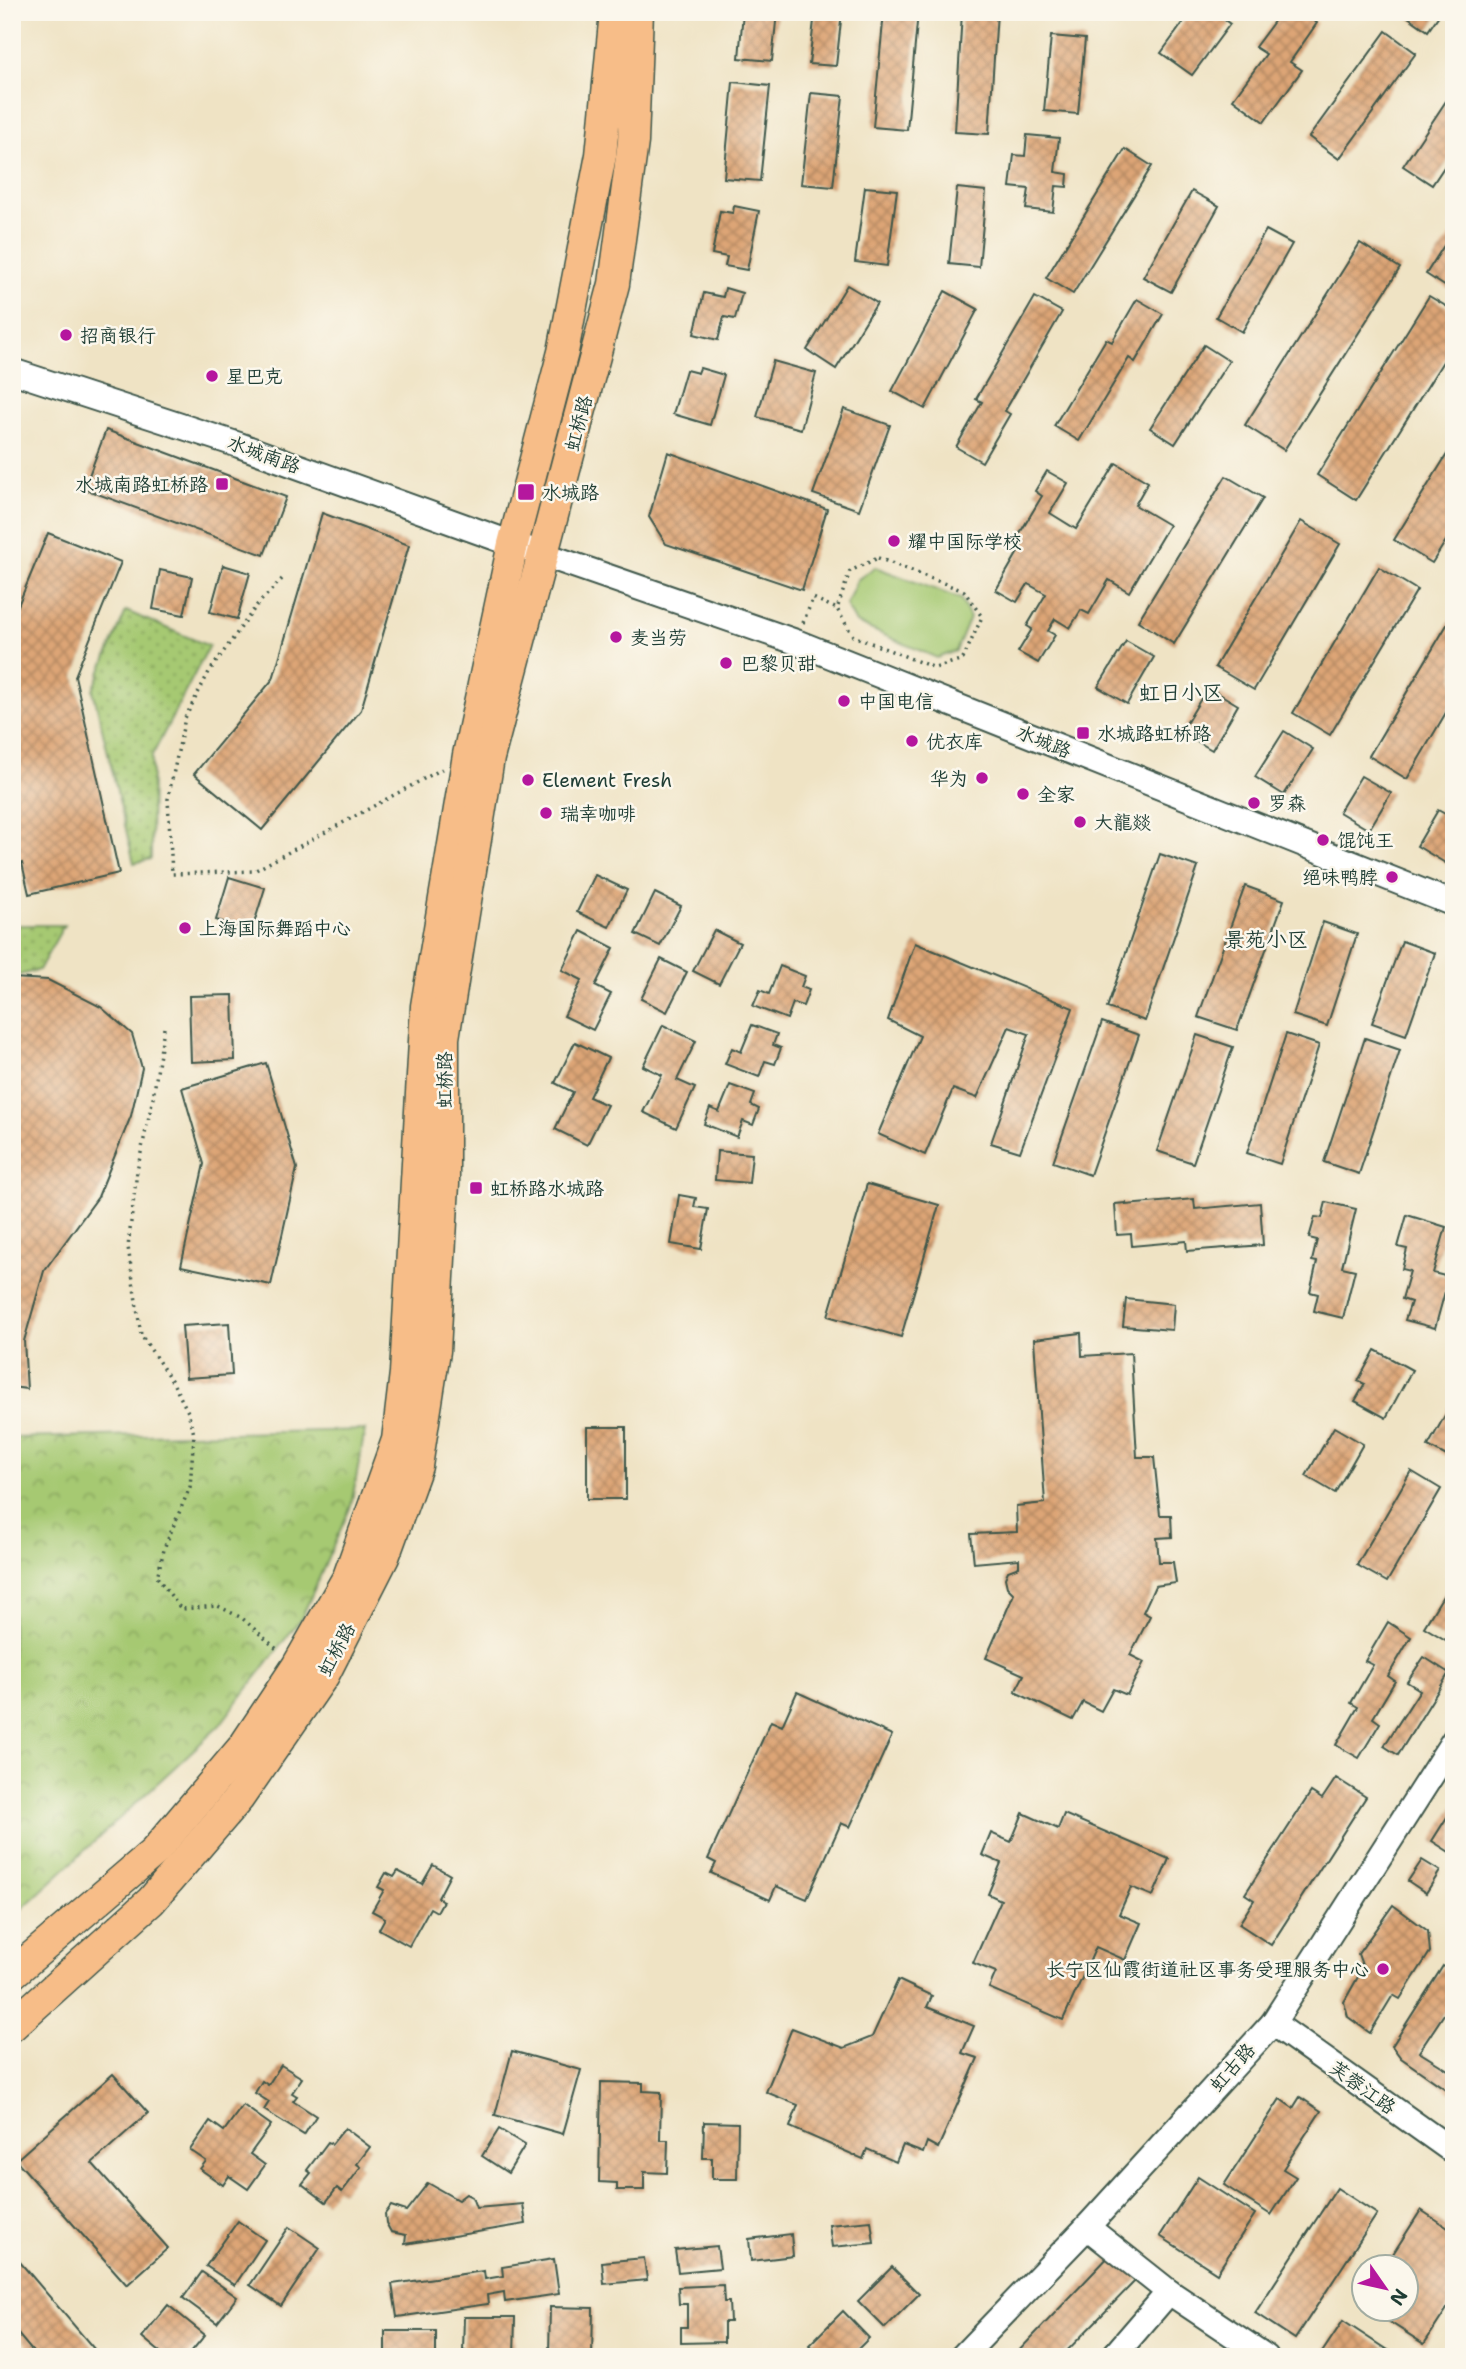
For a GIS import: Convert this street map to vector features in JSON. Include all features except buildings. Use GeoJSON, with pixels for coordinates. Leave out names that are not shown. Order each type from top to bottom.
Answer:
{"type":"FeatureCollection","features":[{"type":"Feature","properties":{"kind":"main road","name":"虹桥路"},"geometry":{"type":"LineString","coordinates":[[12,1974],[153,1852],[243,1747],[297,1666],[348,1577],[397,1440],[405,1373],[426,1006],[468,755],[513,544],[568,326],[601,155],[615,12]]}},
{"type":"Feature","properties":{"kind":"main road","name":"虹桥路"},"geometry":{"type":"LineString","coordinates":[[12,2026],[151,1901],[239,1797],[324,1675],[384,1557],[417,1466],[435,1351],[444,1184],[444,1038],[489,758],[614,284],[633,142],[638,12]]}},
{"type":"Feature","properties":{"kind":"street","name":"水城南路"},"geometry":{"type":"LineString","coordinates":[[12,371],[239,445],[513,544]]}},
{"type":"Feature","properties":{"kind":"street","name":"水城路"},"geometry":{"type":"LineString","coordinates":[[513,544],[796,642],[1454,904]]}},
{"type":"Feature","properties":{"kind":"street","name":"虹古路"},"geometry":{"type":"LineString","coordinates":[[961,2357],[1087,2227],[1273,2023],[1454,1740]]}},
{"type":"Feature","properties":{"kind":"street","name":"芙蓉江路"},"geometry":{"type":"LineString","coordinates":[[1273,2023],[1454,2152]]}},
{"type":"Feature","properties":{"kind":"street"},"geometry":{"type":"LineString","coordinates":[[1087,2227],[1169,2292],[1266,2357]]}},
{"type":"Feature","properties":{"kind":"street"},"geometry":{"type":"LineString","coordinates":[[1113,2357],[1169,2292]]}},
{"type":"Feature","properties":{"kind":"path"},"geometry":{"type":"LineString","coordinates":[[878,558],[964,591],[982,617],[963,659],[936,668],[853,636],[836,609],[850,571],[878,558]]}},
{"type":"Feature","properties":{"kind":"path"},"geometry":{"type":"LineString","coordinates":[[282,579],[257,605],[209,672],[185,718],[168,799],[172,874],[254,871],[468,755]]}},
{"type":"Feature","properties":{"kind":"path"},"geometry":{"type":"LineString","coordinates":[[164,1028],[153,1098],[137,1171],[128,1247],[141,1335],[173,1383],[188,1412],[194,1434],[190,1487],[165,1546],[157,1577],[181,1609],[218,1606],[242,1618],[297,1666]]}},
{"type":"Feature","properties":{"kind":"green space"},"geometry":{"type":"Polygon","coordinates":[[[875,567],[961,599],[970,618],[956,651],[937,658],[856,623],[846,605],[857,580],[875,567]]]}},
{"type":"Feature","properties":{"kind":"green space"},"geometry":{"type":"Polygon","coordinates":[[[126,611],[209,646],[152,756],[151,859],[134,863],[93,690],[126,611]]]}},
{"type":"Feature","properties":{"kind":"green space"},"geometry":{"type":"Polygon","coordinates":[[[12,925],[64,925],[39,970],[12,977],[12,925]]]}},
{"type":"Feature","properties":{"kind":"green space"},"geometry":{"type":"Polygon","coordinates":[[[365,1430],[351,1506],[302,1617],[219,1726],[12,1918],[12,1438],[365,1430]]]}},
{"type":"Feature","properties":{"kind":"place","name":"招商银行"},"geometry":{"type":"Point","coordinates":[66,335]}},
{"type":"Feature","properties":{"kind":"place","name":"星巴克"},"geometry":{"type":"Point","coordinates":[212,376]}},
{"type":"Feature","properties":{"kind":"place","name":"水城南路虹桥路"},"geometry":{"type":"Point","coordinates":[222,484]}},
{"type":"Feature","properties":{"kind":"place","name":"水城路"},"geometry":{"type":"Point","coordinates":[526,492]}},
{"type":"Feature","properties":{"kind":"place","name":"耀中国际学校"},"geometry":{"type":"Point","coordinates":[894,541]}},
{"type":"Feature","properties":{"kind":"place","name":"麦当劳"},"geometry":{"type":"Point","coordinates":[616,637]}},
{"type":"Feature","properties":{"kind":"place","name":"巴黎贝甜"},"geometry":{"type":"Point","coordinates":[726,663]}},
{"type":"Feature","properties":{"kind":"place","name":"中国电信"},"geometry":{"type":"Point","coordinates":[844,701]}},
{"type":"Feature","properties":{"kind":"place","name":"水城路虹桥路"},"geometry":{"type":"Point","coordinates":[1083,733]}},
{"type":"Feature","properties":{"kind":"place","name":"优衣库"},"geometry":{"type":"Point","coordinates":[912,741]}},
{"type":"Feature","properties":{"kind":"place","name":"华为"},"geometry":{"type":"Point","coordinates":[982,778]}},
{"type":"Feature","properties":{"kind":"place","name":"Element Fresh"},"geometry":{"type":"Point","coordinates":[528,780]}},
{"type":"Feature","properties":{"kind":"place","name":"全家"},"geometry":{"type":"Point","coordinates":[1023,794]}},
{"type":"Feature","properties":{"kind":"place","name":"罗森"},"geometry":{"type":"Point","coordinates":[1254,803]}},
{"type":"Feature","properties":{"kind":"place","name":"瑞幸咖啡"},"geometry":{"type":"Point","coordinates":[546,813]}},
{"type":"Feature","properties":{"kind":"place","name":"大龍燚"},"geometry":{"type":"Point","coordinates":[1080,822]}},
{"type":"Feature","properties":{"kind":"place","name":"馄饨王"},"geometry":{"type":"Point","coordinates":[1323,840]}},
{"type":"Feature","properties":{"kind":"place","name":"绝味鸭脖"},"geometry":{"type":"Point","coordinates":[1392,877]}},
{"type":"Feature","properties":{"kind":"place","name":"上海国际舞蹈中心"},"geometry":{"type":"Point","coordinates":[185,928]}},
{"type":"Feature","properties":{"kind":"place","name":"虹桥路水城路"},"geometry":{"type":"Point","coordinates":[476,1188]}},
{"type":"Feature","properties":{"kind":"place","name":"长宁区仙霞街道社区事务受理服务中心"},"geometry":{"type":"Point","coordinates":[1383,1969]}},
{"type":"Feature","properties":{"kind":"district","name":"虹日小区"},"geometry":{"type":"Point","coordinates":[1181,693]}},
{"type":"Feature","properties":{"kind":"district","name":"景苑小区"},"geometry":{"type":"Point","coordinates":[1266,940]}}]}
